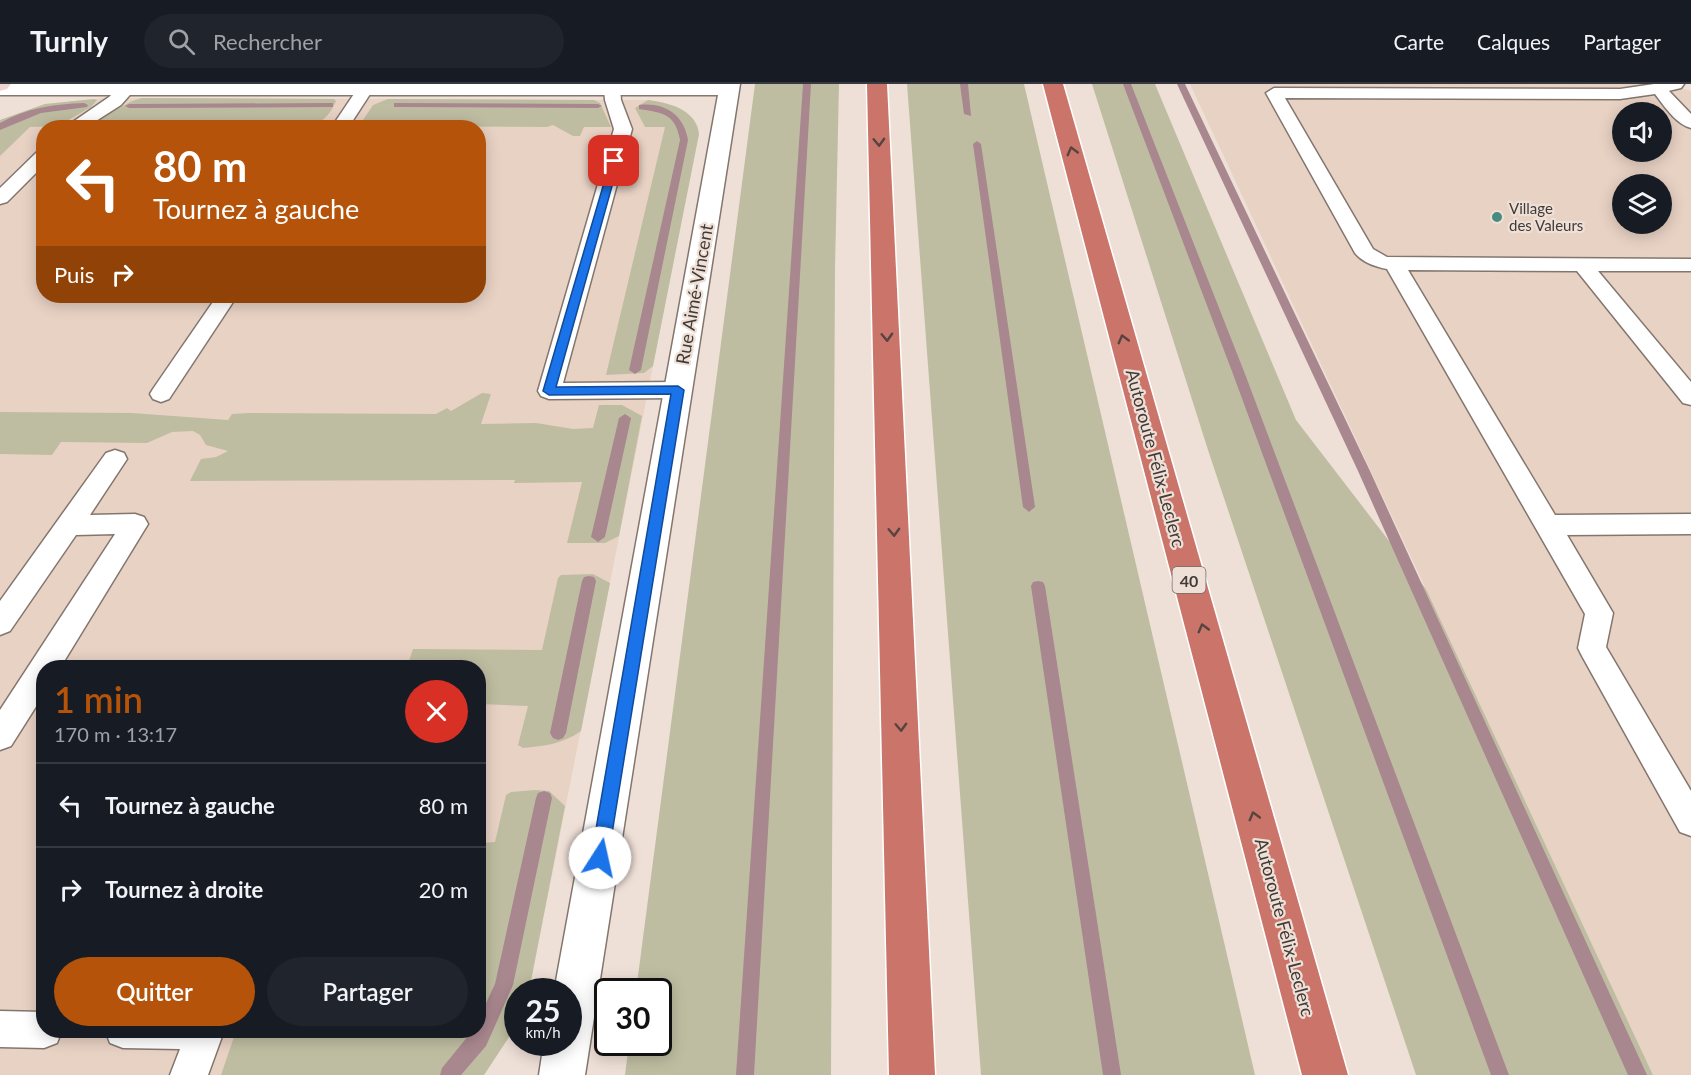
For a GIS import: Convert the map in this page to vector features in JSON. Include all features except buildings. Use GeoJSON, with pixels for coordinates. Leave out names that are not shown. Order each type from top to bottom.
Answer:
{"type":"FeatureCollection","features":[{"type":"Feature","properties":{"kind":"highway"},"geometry":{"type":"LineString","coordinates":[[877,84],[912,1075]]}},
{"type":"Feature","properties":{"kind":"highway","name":"Autoroute Félix-Leclerc"},"geometry":{"type":"LineString","coordinates":[[1053,84],[1325,1075]]}},
{"type":"Feature","properties":{"kind":"street"},"geometry":{"type":"LineString","coordinates":[[0,86],[612,89],[730,87]]}},
{"type":"Feature","properties":{"kind":"street","name":"Rue Aimé-Vincent"},"geometry":{"type":"LineString","coordinates":[[578,978],[730,87]]}},
{"type":"Feature","properties":{"kind":"street"},"geometry":{"type":"LineString","coordinates":[[562,1075],[565,1056]]}},
{"type":"Feature","properties":{"kind":"lane"},"geometry":{"type":"LineString","coordinates":[[1669,85],[1661,91],[1664,97],[1691,123]]}},
{"type":"Feature","properties":{"kind":"lane"},"geometry":{"type":"LineString","coordinates":[[1669,85],[1645,92],[1620,94],[1274,93],[1365,253],[1382,262],[1394,264],[1684,265],[1691,280]]}},
{"type":"Feature","properties":{"kind":"lane"},"geometry":{"type":"LineString","coordinates":[[85,120],[115,101],[128,88]]}},
{"type":"Feature","properties":{"kind":"lane"},"geometry":{"type":"LineString","coordinates":[[344,120],[366,88]]}},
{"type":"Feature","properties":{"kind":"lane"},"geometry":{"type":"LineString","coordinates":[[612,89],[611,103],[622,120],[623,129],[549,391],[678,390]]}},
{"type":"Feature","properties":{"kind":"lane"},"geometry":{"type":"LineString","coordinates":[[0,198],[36,163]]}},
{"type":"Feature","properties":{"kind":"lane"},"geometry":{"type":"LineString","coordinates":[[1394,264],[1599,613],[1592,648],[1691,821]]}},
{"type":"Feature","properties":{"kind":"lane"},"geometry":{"type":"LineString","coordinates":[[1583,265],[1691,397]]}},
{"type":"Feature","properties":{"kind":"lane"},"geometry":{"type":"LineString","coordinates":[[161,394],[222,303]]}},
{"type":"Feature","properties":{"kind":"lane"},"geometry":{"type":"LineString","coordinates":[[0,623],[115,459]]}},
{"type":"Feature","properties":{"kind":"lane"},"geometry":{"type":"LineString","coordinates":[[49,660],[135,524],[69,525]]}},
{"type":"Feature","properties":{"kind":"lane"},"geometry":{"type":"LineString","coordinates":[[1548,525],[1691,524]]}},
{"type":"Feature","properties":{"kind":"lane"},"geometry":{"type":"LineString","coordinates":[[0,736],[36,680]]}},
{"type":"Feature","properties":{"kind":"lane"},"geometry":{"type":"LineString","coordinates":[[0,1029],[36,1030]]}},
{"type":"Feature","properties":{"kind":"lane"},"geometry":{"type":"LineString","coordinates":[[189,1075],[203,1038]]}},
{"type":"Feature","properties":{"kind":"shaded area"},"geometry":{"type":"Polygon","coordinates":[[[755,84],[839,84],[835,269],[831,1075],[625,1075],[627,1056],[672,1056],[672,978],[638,978],[755,84]]]}},
{"type":"Feature","properties":{"kind":"shaded area"},"geometry":{"type":"Polygon","coordinates":[[[907,84],[1024,84],[1255,1075],[981,1075],[907,84]]]}},
{"type":"Feature","properties":{"kind":"shaded area"},"geometry":{"type":"Polygon","coordinates":[[[1092,84],[1155,84],[1296,420],[1426,589],[1653,1075],[1416,1075],[1208,450],[1092,84]]]}},
{"type":"Feature","properties":{"kind":"shaded area"},"geometry":{"type":"Polygon","coordinates":[[[1190,84],[1669,84],[1691,91],[1691,1075],[1653,1075],[1190,84]]]}},
{"type":"Feature","properties":{"kind":"shaded area"},"geometry":{"type":"Polygon","coordinates":[[[104,98],[648,100],[676,106],[693,119],[698,126],[699,134],[532,978],[504,978],[504,1045],[484,1075],[0,1075],[0,120],[45,104],[104,98]]]}},
{"type":"Feature","properties":{"kind":"shaded area"},"geometry":{"type":"Polygon","coordinates":[[[142,98],[334,99],[336,101],[331,111],[322,120],[97,120],[142,98]]]}},
{"type":"Feature","properties":{"kind":"shaded area"},"geometry":{"type":"Polygon","coordinates":[[[388,99],[594,100],[600,103],[611,127],[584,127],[580,136],[573,136],[553,125],[547,127],[486,127],[486,120],[363,120],[373,105],[388,99]]]}},
{"type":"Feature","properties":{"kind":"shaded area"},"geometry":{"type":"Polygon","coordinates":[[[97,100],[91,107],[68,120],[36,120],[36,127],[30,127],[0,156],[0,120],[45,104],[97,100]]]}},
{"type":"Feature","properties":{"kind":"shaded area"},"geometry":{"type":"Polygon","coordinates":[[[648,100],[673,105],[687,113],[697,125],[699,134],[653,366],[644,373],[606,375],[665,127],[645,127],[635,108],[648,100]]]}},
{"type":"Feature","properties":{"kind":"shaded area"},"geometry":{"type":"Polygon","coordinates":[[[482,393],[491,394],[481,424],[536,423],[573,429],[593,428],[599,405],[622,405],[642,416],[619,536],[605,543],[567,543],[582,482],[514,483],[515,480],[190,481],[201,459],[216,457],[228,451],[206,445],[200,435],[193,431],[172,432],[147,443],[61,442],[52,455],[0,454],[0,412],[132,413],[228,420],[232,414],[249,413],[436,414],[447,408],[451,411],[482,393]]]}},
{"type":"Feature","properties":{"kind":"shaded area"},"geometry":{"type":"Polygon","coordinates":[[[593,574],[610,583],[581,731],[553,744],[523,748],[518,745],[528,706],[486,704],[486,660],[409,660],[413,649],[542,650],[558,578],[561,575],[593,574]]]}},
{"type":"Feature","properties":{"kind":"shaded area"},"geometry":{"type":"Polygon","coordinates":[[[549,791],[565,806],[532,978],[504,978],[504,1045],[484,1075],[221,1075],[234,1038],[486,1038],[486,843],[495,842],[506,795],[511,792],[549,791]]]}},
{"type":"Feature","properties":{"kind":"waterway"},"geometry":{"type":"LineString","coordinates":[[745,1075],[807,84]]}},
{"type":"Feature","properties":{"kind":"waterway"},"geometry":{"type":"LineString","coordinates":[[964,84],[968,114]]}},
{"type":"Feature","properties":{"kind":"waterway"},"geometry":{"type":"LineString","coordinates":[[1127,84],[1239,374],[1500,1075]]}},
{"type":"Feature","properties":{"kind":"waterway"},"geometry":{"type":"LineString","coordinates":[[1181,84],[1364,471],[1638,1075]]}},
{"type":"Feature","properties":{"kind":"waterway"},"geometry":{"type":"LineString","coordinates":[[0,127],[40,110],[84,105]]}},
{"type":"Feature","properties":{"kind":"waterway"},"geometry":{"type":"LineString","coordinates":[[129,106],[330,105]]}},
{"type":"Feature","properties":{"kind":"waterway"},"geometry":{"type":"LineString","coordinates":[[397,105],[598,106]]}},
{"type":"Feature","properties":{"kind":"waterway"},"geometry":{"type":"LineString","coordinates":[[635,370],[684,140],[680,124],[671,115],[659,109],[642,107]]}},
{"type":"Feature","properties":{"kind":"waterway"},"geometry":{"type":"LineString","coordinates":[[977,144],[1029,507]]}},
{"type":"Feature","properties":{"kind":"waterway"},"geometry":{"type":"LineString","coordinates":[[598,537],[625,418]]}},
{"type":"Feature","properties":{"kind":"waterway"},"geometry":{"type":"LineString","coordinates":[[558,733],[589,581]]}},
{"type":"Feature","properties":{"kind":"waterway"},"geometry":{"type":"LineString","coordinates":[[1038,586],[1112,1075]]}},
{"type":"Feature","properties":{"kind":"waterway"},"geometry":{"type":"LineString","coordinates":[[486,1024],[504,985],[544,798]]}},
{"type":"Feature","properties":{"kind":"waterway"},"geometry":{"type":"LineString","coordinates":[[449,1075],[479,1038]]}},
{"type":"Feature","properties":{"kind":"place","name":"Village des Valeurs"},"geometry":{"type":"Point","coordinates":[1497,217]}},
{"type":"Feature","properties":{"kind":"route"},"geometry":{"type":"LineString","coordinates":[[600,858],[678,390],[549,391],[614,161]]}}]}
